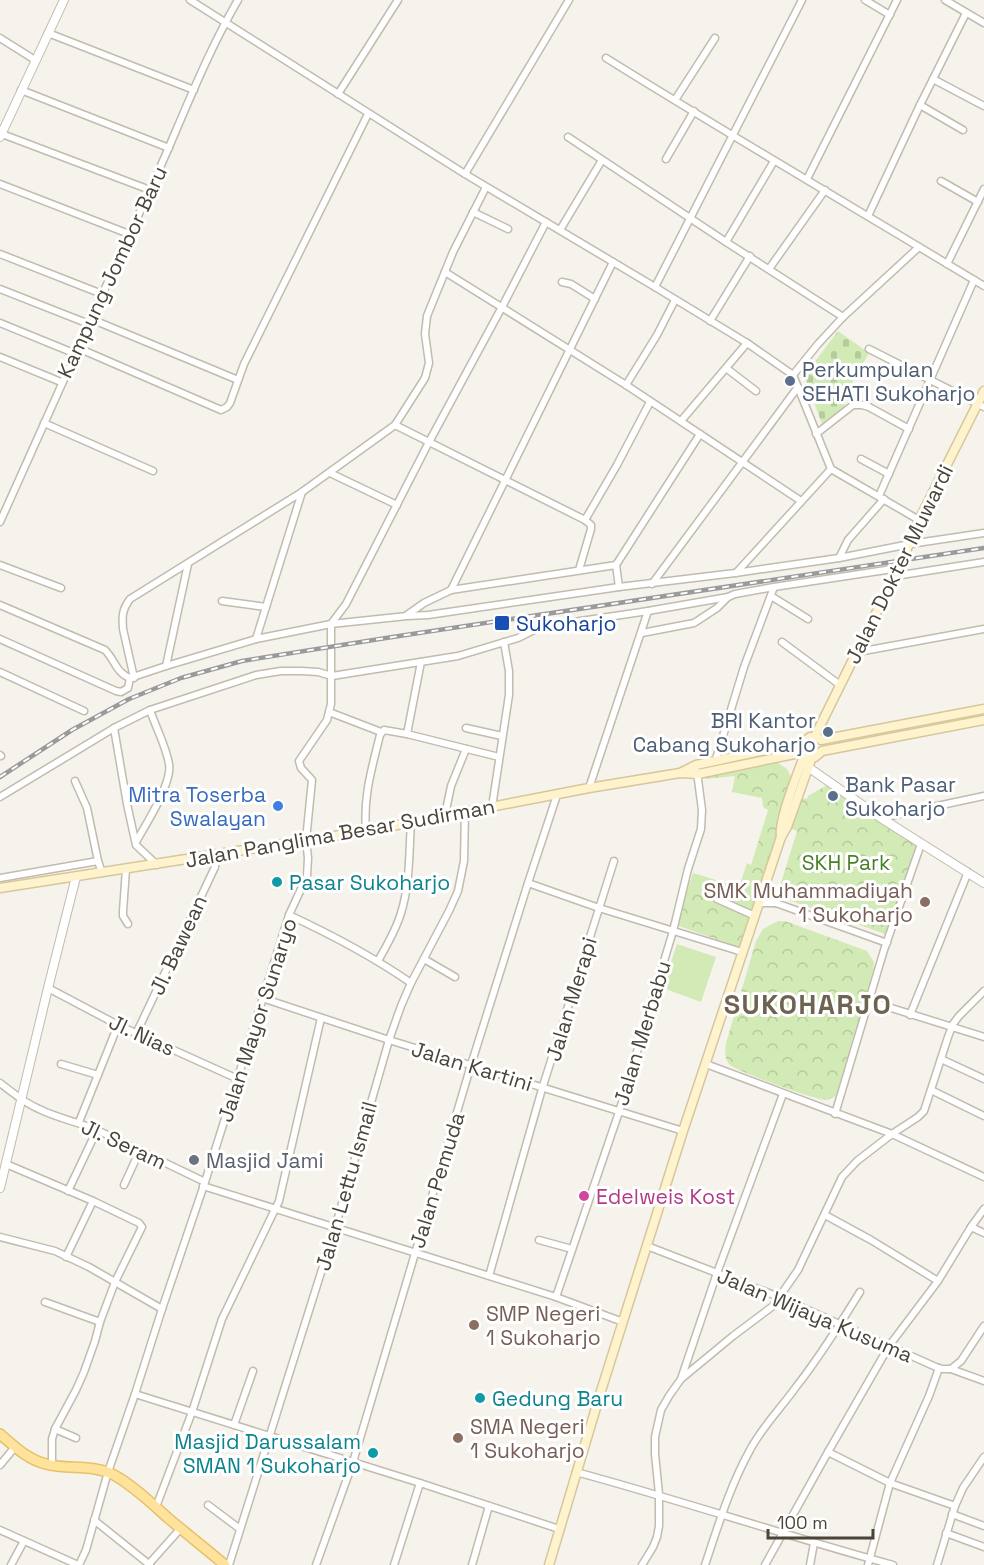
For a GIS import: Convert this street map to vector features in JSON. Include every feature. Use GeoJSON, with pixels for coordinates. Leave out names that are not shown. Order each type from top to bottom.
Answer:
{"type":"FeatureCollection","features":[{"type":"Feature","properties":{"kind":"main road","name":"Jalan Dokter Muwardi"},"geometry":{"type":"LineString","coordinates":[[818,738],[840,685],[897,572],[919,520],[981,406],[984,391]]}},
{"type":"Feature","properties":{"kind":"main road"},"geometry":{"type":"LineString","coordinates":[[549,1565],[683,1131],[781,837],[788,827],[805,765],[807,754],[803,746],[804,742],[807,738],[984,709]]}},
{"type":"Feature","properties":{"kind":"main road"},"geometry":{"type":"LineString","coordinates":[[807,754],[818,755],[822,751],[984,720]]}},
{"type":"Feature","properties":{"kind":"main road"},"geometry":{"type":"LineString","coordinates":[[818,738],[823,745],[822,751]]}},
{"type":"Feature","properties":{"kind":"main road","name":"Jalan Panglima Besar Sudirman"},"geometry":{"type":"LineString","coordinates":[[697,770],[715,762],[804,742]]}},
{"type":"Feature","properties":{"kind":"main road","name":"Jalan Panglima Besar Sudirman"},"geometry":{"type":"LineString","coordinates":[[0,888],[366,831],[589,788],[697,770],[712,771],[807,754]]}},
{"type":"Feature","properties":{"kind":"main road"},"geometry":{"type":"LineString","coordinates":[[0,1434],[38,1462],[108,1472],[129,1485],[227,1565]]}},
{"type":"Feature","properties":{"kind":"street"},"geometry":{"type":"LineString","coordinates":[[64,0],[1,132],[150,190]]}},
{"type":"Feature","properties":{"kind":"street"},"geometry":{"type":"LineString","coordinates":[[190,0],[486,187],[747,343],[793,375],[831,469],[919,520]]}},
{"type":"Feature","properties":{"kind":"street","name":"Kampung Jombor Baru"},"geometry":{"type":"LineString","coordinates":[[0,522],[2,513],[225,22],[238,0]]}},
{"type":"Feature","properties":{"kind":"street"},"geometry":{"type":"LineString","coordinates":[[338,94],[398,0]]}},
{"type":"Feature","properties":{"kind":"street"},"geometry":{"type":"LineString","coordinates":[[465,174],[569,0]]}},
{"type":"Feature","properties":{"kind":"street"},"geometry":{"type":"LineString","coordinates":[[655,287],[802,0]]}},
{"type":"Feature","properties":{"kind":"street"},"geometry":{"type":"LineString","coordinates":[[865,0],[890,15]]}},
{"type":"Feature","properties":{"kind":"street"},"geometry":{"type":"LineString","coordinates":[[807,179],[897,0]]}},
{"type":"Feature","properties":{"kind":"street"},"geometry":{"type":"LineString","coordinates":[[945,0],[984,23]]}},
{"type":"Feature","properties":{"kind":"street"},"geometry":{"type":"LineString","coordinates":[[868,216],[966,13]]}},
{"type":"Feature","properties":{"kind":"street"},"geometry":{"type":"LineString","coordinates":[[48,33],[194,90]]}},
{"type":"Feature","properties":{"kind":"street"},"geometry":{"type":"LineString","coordinates":[[0,38],[35,60]]}},
{"type":"Feature","properties":{"kind":"street"},"geometry":{"type":"LineString","coordinates":[[675,100],[715,38]]}},
{"type":"Feature","properties":{"kind":"street"},"geometry":{"type":"LineString","coordinates":[[606,58],[984,286]]}},
{"type":"Feature","properties":{"kind":"street"},"geometry":{"type":"LineString","coordinates":[[933,79],[984,106]]}},
{"type":"Feature","properties":{"kind":"street"},"geometry":{"type":"LineString","coordinates":[[21,90],[169,148]]}},
{"type":"Feature","properties":{"kind":"street"},"geometry":{"type":"LineString","coordinates":[[920,105],[963,130]]}},
{"type":"Feature","properties":{"kind":"street"},"geometry":{"type":"LineString","coordinates":[[666,159],[694,111]]}},
{"type":"Feature","properties":{"kind":"street"},"geometry":{"type":"LineString","coordinates":[[0,323],[77,351],[221,410],[229,405],[250,350],[368,114]]}},
{"type":"Feature","properties":{"kind":"street"},"geometry":{"type":"LineString","coordinates":[[568,137],[843,317]]}},
{"type":"Feature","properties":{"kind":"street"},"geometry":{"type":"LineString","coordinates":[[560,231],[602,160]]}},
{"type":"Feature","properties":{"kind":"street"},"geometry":{"type":"LineString","coordinates":[[726,242],[774,161]]}},
{"type":"Feature","properties":{"kind":"street"},"geometry":{"type":"LineString","coordinates":[[941,181],[978,202]]}},
{"type":"Feature","properties":{"kind":"street"},"geometry":{"type":"LineString","coordinates":[[0,184],[129,234]]}},
{"type":"Feature","properties":{"kind":"street"},"geometry":{"type":"LineString","coordinates":[[0,639],[116,691],[121,692],[128,688],[132,678],[123,629],[123,613],[124,606],[130,599],[302,492],[395,425],[425,378],[429,354],[425,334],[427,316],[462,233],[486,187]]}},
{"type":"Feature","properties":{"kind":"street"},"geometry":{"type":"LineString","coordinates":[[947,264],[984,189]]}},
{"type":"Feature","properties":{"kind":"street"},"geometry":{"type":"LineString","coordinates":[[769,269],[825,190]]}},
{"type":"Feature","properties":{"kind":"street"},"geometry":{"type":"LineString","coordinates":[[473,212],[508,229]]}},
{"type":"Feature","properties":{"kind":"street"},"geometry":{"type":"LineString","coordinates":[[499,757],[407,734],[384,730],[381,732],[329,712],[332,676],[331,624],[346,604],[546,222]]}},
{"type":"Feature","properties":{"kind":"street"},"geometry":{"type":"LineString","coordinates":[[793,375],[843,317],[919,247]]}},
{"type":"Feature","properties":{"kind":"street"},"geometry":{"type":"LineString","coordinates":[[0,254],[102,294]]}},
{"type":"Feature","properties":{"kind":"street"},"geometry":{"type":"LineString","coordinates":[[710,321],[750,256]]}},
{"type":"Feature","properties":{"kind":"street"},"geometry":{"type":"LineString","coordinates":[[451,590],[613,262]]}},
{"type":"Feature","properties":{"kind":"street"},"geometry":{"type":"LineString","coordinates":[[445,272],[626,385],[801,501]]}},
{"type":"Feature","properties":{"kind":"street"},"geometry":{"type":"LineString","coordinates":[[839,558],[848,540],[882,497],[889,474],[974,280]]}},
{"type":"Feature","properties":{"kind":"street"},"geometry":{"type":"LineString","coordinates":[[562,282],[571,284],[595,299]]}},
{"type":"Feature","properties":{"kind":"street"},"geometry":{"type":"LineString","coordinates":[[0,289],[90,321],[238,380]]}},
{"type":"Feature","properties":{"kind":"street"},"geometry":{"type":"LineString","coordinates":[[626,385],[657,335],[675,300]]}},
{"type":"Feature","properties":{"kind":"street"},"geometry":{"type":"LineString","coordinates":[[681,421],[747,343]]}},
{"type":"Feature","properties":{"kind":"street"},"geometry":{"type":"LineString","coordinates":[[868,349],[981,406]]}},
{"type":"Feature","properties":{"kind":"street"},"geometry":{"type":"LineString","coordinates":[[0,357],[62,382]]}},
{"type":"Feature","properties":{"kind":"street"},"geometry":{"type":"LineString","coordinates":[[726,368],[756,391]]}},
{"type":"Feature","properties":{"kind":"street"},"geometry":{"type":"LineString","coordinates":[[652,584],[798,387]]}},
{"type":"Feature","properties":{"kind":"street"},"geometry":{"type":"LineString","coordinates":[[585,520],[650,402]]}},
{"type":"Feature","properties":{"kind":"street"},"geometry":{"type":"LineString","coordinates":[[816,434],[853,405],[869,407],[909,429]]}},
{"type":"Feature","properties":{"kind":"street"},"geometry":{"type":"LineString","coordinates":[[44,423],[153,471]]}},
{"type":"Feature","properties":{"kind":"street"},"geometry":{"type":"LineString","coordinates":[[395,425],[585,520],[591,525],[591,529],[579,570]]}},
{"type":"Feature","properties":{"kind":"street"},"geometry":{"type":"LineString","coordinates":[[619,587],[616,565],[700,434]]}},
{"type":"Feature","properties":{"kind":"street"},"geometry":{"type":"LineString","coordinates":[[861,459],[889,474]]}},
{"type":"Feature","properties":{"kind":"street"},"geometry":{"type":"LineString","coordinates":[[735,573],[831,469]]}},
{"type":"Feature","properties":{"kind":"street"},"geometry":{"type":"LineString","coordinates":[[330,473],[397,505]]}},
{"type":"Feature","properties":{"kind":"street"},"geometry":{"type":"LineString","coordinates":[[256,639],[302,492]]}},
{"type":"Feature","properties":{"kind":"street"},"geometry":{"type":"LineString","coordinates":[[0,605],[105,650],[112,657],[118,670],[132,678],[256,639],[331,624],[428,615],[619,587],[735,573],[984,533]]}},
{"type":"Feature","properties":{"kind":"street"},"geometry":{"type":"LineString","coordinates":[[0,797],[114,728],[150,710],[256,675],[302,670],[332,676],[458,656],[518,638],[540,627],[648,611],[774,587],[984,562]]}},
{"type":"Feature","properties":{"kind":"street"},"geometry":{"type":"LineString","coordinates":[[166,666],[188,564]]}},
{"type":"Feature","properties":{"kind":"street"},"geometry":{"type":"LineString","coordinates":[[0,565],[61,588]]}},
{"type":"Feature","properties":{"kind":"street"},"geometry":{"type":"LineString","coordinates":[[407,616],[424,603],[451,590],[616,565]]}},
{"type":"Feature","properties":{"kind":"street"},"geometry":{"type":"LineString","coordinates":[[712,771],[744,667],[774,587]]}},
{"type":"Feature","properties":{"kind":"street"},"geometry":{"type":"LineString","coordinates":[[771,596],[808,619]]}},
{"type":"Feature","properties":{"kind":"street"},"geometry":{"type":"LineString","coordinates":[[642,633],[694,623],[717,608],[728,597]]}},
{"type":"Feature","properties":{"kind":"street"},"geometry":{"type":"LineString","coordinates":[[222,601],[266,607]]}},
{"type":"Feature","properties":{"kind":"street"},"geometry":{"type":"LineString","coordinates":[[424,603],[422,610],[428,615]]}},
{"type":"Feature","properties":{"kind":"street"},"geometry":{"type":"LineString","coordinates":[[589,788],[648,611]]}},
{"type":"Feature","properties":{"kind":"street"},"geometry":{"type":"LineString","coordinates":[[858,652],[984,629]]}},
{"type":"Feature","properties":{"kind":"street"},"geometry":{"type":"LineString","coordinates":[[492,807],[510,683],[504,642]]}},
{"type":"Feature","properties":{"kind":"street"},"geometry":{"type":"LineString","coordinates":[[782,642],[840,685]]}},
{"type":"Feature","properties":{"kind":"street"},"geometry":{"type":"LineString","coordinates":[[407,734],[421,662]]}},
{"type":"Feature","properties":{"kind":"street"},"geometry":{"type":"LineString","coordinates":[[0,672],[84,711]]}},
{"type":"Feature","properties":{"kind":"street"},"geometry":{"type":"LineString","coordinates":[[138,846],[166,783],[170,766],[150,710]]}},
{"type":"Feature","properties":{"kind":"street","name":"Jalan Mayor Sunaryo"},"geometry":{"type":"LineString","coordinates":[[80,1563],[289,915],[307,876],[306,840],[312,780],[300,768],[299,761],[327,720],[329,712]]}},
{"type":"Feature","properties":{"kind":"street"},"geometry":{"type":"LineString","coordinates":[[114,728],[127,804],[138,846],[157,865]]}},
{"type":"Feature","properties":{"kind":"street"},"geometry":{"type":"LineString","coordinates":[[466,728],[502,736]]}},
{"type":"Feature","properties":{"kind":"street"},"geometry":{"type":"LineString","coordinates":[[366,831],[365,803],[381,732]]}},
{"type":"Feature","properties":{"kind":"street"},"geometry":{"type":"LineString","coordinates":[[445,815],[451,786],[466,749]]}},
{"type":"Feature","properties":{"kind":"street"},"geometry":{"type":"LineString","coordinates":[[805,765],[921,844],[980,877],[984,883]]}},
{"type":"Feature","properties":{"kind":"street","name":"Jalan Merbabu"},"geometry":{"type":"LineString","coordinates":[[556,1297],[619,1112],[701,829],[702,810],[697,770]]}},
{"type":"Feature","properties":{"kind":"street"},"geometry":{"type":"LineString","coordinates":[[75,781],[87,808],[102,873]]}},
{"type":"Feature","properties":{"kind":"street","name":"Jalan Pemuda"},"geometry":{"type":"LineString","coordinates":[[316,1565],[353,1462],[471,1065],[557,795]]}},
{"type":"Feature","properties":{"kind":"street"},"geometry":{"type":"LineString","coordinates":[[881,818],[984,796]]}},
{"type":"Feature","properties":{"kind":"street","name":"Jalan Lettu Ismail"},"geometry":{"type":"LineString","coordinates":[[227,1565],[335,1228],[389,1040],[411,983],[458,891],[464,861],[465,812]]}},
{"type":"Feature","properties":{"kind":"street"},"geometry":{"type":"LineString","coordinates":[[378,961],[402,912],[408,873],[411,823]]}},
{"type":"Feature","properties":{"kind":"street"},"geometry":{"type":"LineString","coordinates":[[835,1114],[887,943],[921,844]]}},
{"type":"Feature","properties":{"kind":"street","name":"Jl. Bawean"},"geometry":{"type":"LineString","coordinates":[[136,1034],[215,867],[216,855]]}},
{"type":"Feature","properties":{"kind":"street"},"geometry":{"type":"LineString","coordinates":[[0,878],[98,861]]}},
{"type":"Feature","properties":{"kind":"street","name":"Jalan Merapi"},"geometry":{"type":"LineString","coordinates":[[489,1276],[542,1089],[614,861]]}},
{"type":"Feature","properties":{"kind":"street"},"geometry":{"type":"LineString","coordinates":[[126,870],[123,916],[128,924]]}},
{"type":"Feature","properties":{"kind":"street"},"geometry":{"type":"LineString","coordinates":[[910,1015],[968,872]]}},
{"type":"Feature","properties":{"kind":"street"},"geometry":{"type":"LineString","coordinates":[[0,1188],[13,1167],[21,1099],[76,877]]}},
{"type":"Feature","properties":{"kind":"street"},"geometry":{"type":"LineString","coordinates":[[528,884],[742,952]]}},
{"type":"Feature","properties":{"kind":"street"},"geometry":{"type":"LineString","coordinates":[[717,899],[755,916]]}},
{"type":"Feature","properties":{"kind":"street"},"geometry":{"type":"LineString","coordinates":[[761,899],[887,943]]}},
{"type":"Feature","properties":{"kind":"street"},"geometry":{"type":"LineString","coordinates":[[289,915],[378,961],[411,983]]}},
{"type":"Feature","properties":{"kind":"street"},"geometry":{"type":"LineString","coordinates":[[424,959],[455,977]]}},
{"type":"Feature","properties":{"kind":"street","name":"Jl. Nias"},"geometry":{"type":"LineString","coordinates":[[48,988],[136,1034],[238,1078]]}},
{"type":"Feature","properties":{"kind":"street"},"geometry":{"type":"LineString","coordinates":[[681,1379],[773,1306],[798,1270],[842,1177],[857,1161],[924,1111],[952,1028],[959,1016],[984,991]]}},
{"type":"Feature","properties":{"kind":"street","name":"Jalan Kartini"},"geometry":{"type":"LineString","coordinates":[[262,998],[542,1089],[683,1131]]}},
{"type":"Feature","properties":{"kind":"street"},"geometry":{"type":"LineString","coordinates":[[869,1001],[984,1037]]}},
{"type":"Feature","properties":{"kind":"street"},"geometry":{"type":"LineString","coordinates":[[156,1507],[192,1412],[222,1319],[276,1209],[284,1184],[321,1018]]}},
{"type":"Feature","properties":{"kind":"street"},"geometry":{"type":"LineString","coordinates":[[79,1122],[118,1025]]}},
{"type":"Feature","properties":{"kind":"street"},"geometry":{"type":"LineString","coordinates":[[941,1059],[984,1079]]}},
{"type":"Feature","properties":{"kind":"street"},"geometry":{"type":"LineString","coordinates":[[62,1064],[98,1075]]}},
{"type":"Feature","properties":{"kind":"street"},"geometry":{"type":"LineString","coordinates":[[706,1064],[892,1134],[984,1177]]}},
{"type":"Feature","properties":{"kind":"street","name":"Jl. Seram"},"geometry":{"type":"LineString","coordinates":[[0,1084],[38,1109],[97,1130],[204,1184],[335,1228],[556,1297],[623,1322]]}},
{"type":"Feature","properties":{"kind":"street"},"geometry":{"type":"LineString","coordinates":[[931,1090],[984,1116]]}},
{"type":"Feature","properties":{"kind":"street"},"geometry":{"type":"LineString","coordinates":[[642,1565],[657,1537],[659,1526],[655,1454],[657,1425],[661,1410],[681,1379],[783,1094]]}},
{"type":"Feature","properties":{"kind":"street"},"geometry":{"type":"LineString","coordinates":[[68,1191],[97,1130]]}},
{"type":"Feature","properties":{"kind":"street"},"geometry":{"type":"LineString","coordinates":[[124,1185],[140,1150]]}},
{"type":"Feature","properties":{"kind":"street"},"geometry":{"type":"LineString","coordinates":[[13,1167],[93,1201],[142,1226],[115,1282],[84,1372],[55,1429],[52,1439],[52,1465]]}},
{"type":"Feature","properties":{"kind":"street"},"geometry":{"type":"LineString","coordinates":[[66,1257],[93,1201]]}},
{"type":"Feature","properties":{"kind":"street"},"geometry":{"type":"LineString","coordinates":[[765,1565],[889,1346],[938,1281],[984,1209]]}},
{"type":"Feature","properties":{"kind":"street"},"geometry":{"type":"LineString","coordinates":[[825,1215],[938,1281]]}},
{"type":"Feature","properties":{"kind":"street"},"geometry":{"type":"LineString","coordinates":[[971,1227],[984,1233]]}},
{"type":"Feature","properties":{"kind":"street"},"geometry":{"type":"LineString","coordinates":[[0,1237],[55,1251],[89,1267],[162,1309]]}},
{"type":"Feature","properties":{"kind":"street"},"geometry":{"type":"LineString","coordinates":[[538,1240],[572,1249]]}},
{"type":"Feature","properties":{"kind":"street","name":"Jalan Wijaya Kusuma"},"geometry":{"type":"LineString","coordinates":[[647,1246],[779,1297],[939,1368],[984,1381]]}},
{"type":"Feature","properties":{"kind":"street"},"geometry":{"type":"LineString","coordinates":[[705,1565],[722,1514],[751,1448],[798,1386],[860,1292]]}},
{"type":"Feature","properties":{"kind":"street"},"geometry":{"type":"LineString","coordinates":[[45,1302],[100,1322]]}},
{"type":"Feature","properties":{"kind":"street"},"geometry":{"type":"LineString","coordinates":[[951,1370],[961,1362],[984,1326]]}},
{"type":"Feature","properties":{"kind":"street"},"geometry":{"type":"LineString","coordinates":[[869,1562],[890,1483],[939,1368]]}},
{"type":"Feature","properties":{"kind":"street"},"geometry":{"type":"LineString","coordinates":[[234,1425],[253,1371]]}},
{"type":"Feature","properties":{"kind":"street"},"geometry":{"type":"LineString","coordinates":[[135,1394],[559,1529]]}},
{"type":"Feature","properties":{"kind":"street"},"geometry":{"type":"LineString","coordinates":[[55,1429],[76,1438]]}},
{"type":"Feature","properties":{"kind":"street"},"geometry":{"type":"LineString","coordinates":[[0,1465],[15,1447]]}},
{"type":"Feature","properties":{"kind":"street"},"geometry":{"type":"LineString","coordinates":[[828,1452],[890,1483],[955,1506]]}},
{"type":"Feature","properties":{"kind":"street"},"geometry":{"type":"LineString","coordinates":[[937,1565],[955,1506],[963,1488],[984,1457]]}},
{"type":"Feature","properties":{"kind":"street"},"geometry":{"type":"LineString","coordinates":[[576,1472],[659,1494],[869,1562],[893,1565]]}},
{"type":"Feature","properties":{"kind":"street"},"geometry":{"type":"LineString","coordinates":[[394,1565],[420,1483]]}},
{"type":"Feature","properties":{"kind":"street"},"geometry":{"type":"LineString","coordinates":[[208,1505],[240,1529]]}},
{"type":"Feature","properties":{"kind":"street"},"geometry":{"type":"LineString","coordinates":[[472,1565],[489,1506]]}},
{"type":"Feature","properties":{"kind":"street"},"geometry":{"type":"LineString","coordinates":[[952,1514],[984,1526]]}},
{"type":"Feature","properties":{"kind":"street"},"geometry":{"type":"LineString","coordinates":[[94,1520],[149,1565],[181,1528]]}},
{"type":"Feature","properties":{"kind":"street"},"geometry":{"type":"LineString","coordinates":[[0,1531],[80,1563]]}},
{"type":"Feature","properties":{"kind":"street"},"geometry":{"type":"LineString","coordinates":[[946,1533],[984,1547]]}},
{"type":"Feature","properties":{"kind":"street"},"geometry":{"type":"LineString","coordinates":[[11,1565],[24,1541]]}},
{"type":"Feature","properties":{"kind":"street"},"geometry":{"type":"LineString","coordinates":[[810,1565],[814,1543]]}},
{"type":"Feature","properties":{"kind":"green space"},"geometry":{"type":"Polygon","coordinates":[[[838,331],[869,353],[849,388],[842,416],[825,432],[804,376],[838,331]]]}},
{"type":"Feature","properties":{"kind":"green space"},"geometry":{"type":"Polygon","coordinates":[[[772,759],[787,769],[798,789],[741,948],[676,925],[693,873],[739,887],[747,863],[751,865],[768,810],[763,807],[762,798],[732,792],[735,776],[706,779],[704,770],[772,759]]]}},
{"type":"Feature","properties":{"kind":"green space","name":"SKH Park"},"geometry":{"type":"Polygon","coordinates":[[[827,785],[919,842],[885,934],[777,896],[797,831],[789,828],[800,798],[807,799],[808,796],[827,785]]]}},
{"type":"Feature","properties":{"kind":"green space"},"geometry":{"type":"Polygon","coordinates":[[[778,921],[785,921],[867,951],[874,962],[836,1096],[827,1100],[794,1091],[746,1073],[730,1065],[726,1057],[726,1043],[756,941],[763,929],[778,921]]]}},
{"type":"Feature","properties":{"kind":"green space"},"geometry":{"type":"Polygon","coordinates":[[[677,944],[716,957],[701,1002],[663,988],[677,944]]]}},
{"type":"Feature","properties":{"kind":"railway"},"geometry":{"type":"LineString","coordinates":[[0,777],[72,730],[129,699],[181,678],[242,661],[984,548]]}},
{"type":"Feature","properties":{"kind":"place","name":"Perkumpulan SEHATI Sukoharjo"},"geometry":{"type":"Point","coordinates":[790,381]}},
{"type":"Feature","properties":{"kind":"place","name":"Sukoharjo"},"geometry":{"type":"Point","coordinates":[502,623]}},
{"type":"Feature","properties":{"kind":"place","name":"BRI Kantor Cabang Sukoharjo"},"geometry":{"type":"Point","coordinates":[828,732]}},
{"type":"Feature","properties":{"kind":"place","name":"Bank Pasar Sukoharjo"},"geometry":{"type":"Point","coordinates":[833,796]}},
{"type":"Feature","properties":{"kind":"place","name":"Mitra Toserba Swalayan"},"geometry":{"type":"Point","coordinates":[278,806]}},
{"type":"Feature","properties":{"kind":"place","name":"Pasar Sukoharjo"},"geometry":{"type":"Point","coordinates":[277,882]}},
{"type":"Feature","properties":{"kind":"place","name":"SMK Muhammadiyah 1 Sukoharjo"},"geometry":{"type":"Point","coordinates":[925,902]}},
{"type":"Feature","properties":{"kind":"place","name":"Masjid Jami"},"geometry":{"type":"Point","coordinates":[194,1160]}},
{"type":"Feature","properties":{"kind":"place","name":"Edelweis Kost"},"geometry":{"type":"Point","coordinates":[584,1196]}},
{"type":"Feature","properties":{"kind":"place","name":"SMP Negeri 1 Sukoharjo"},"geometry":{"type":"Point","coordinates":[474,1325]}},
{"type":"Feature","properties":{"kind":"place","name":"Gedung Baru"},"geometry":{"type":"Point","coordinates":[480,1398]}},
{"type":"Feature","properties":{"kind":"place","name":"SMA Negeri 1 Sukoharjo"},"geometry":{"type":"Point","coordinates":[458,1438]}},
{"type":"Feature","properties":{"kind":"place","name":"Masjid Darussalam SMAN 1 Sukoharjo"},"geometry":{"type":"Point","coordinates":[373,1453]}},
{"type":"Feature","properties":{"kind":"district","name":"SUKOHARJO"},"geometry":{"type":"Point","coordinates":[808,1004]}}]}
